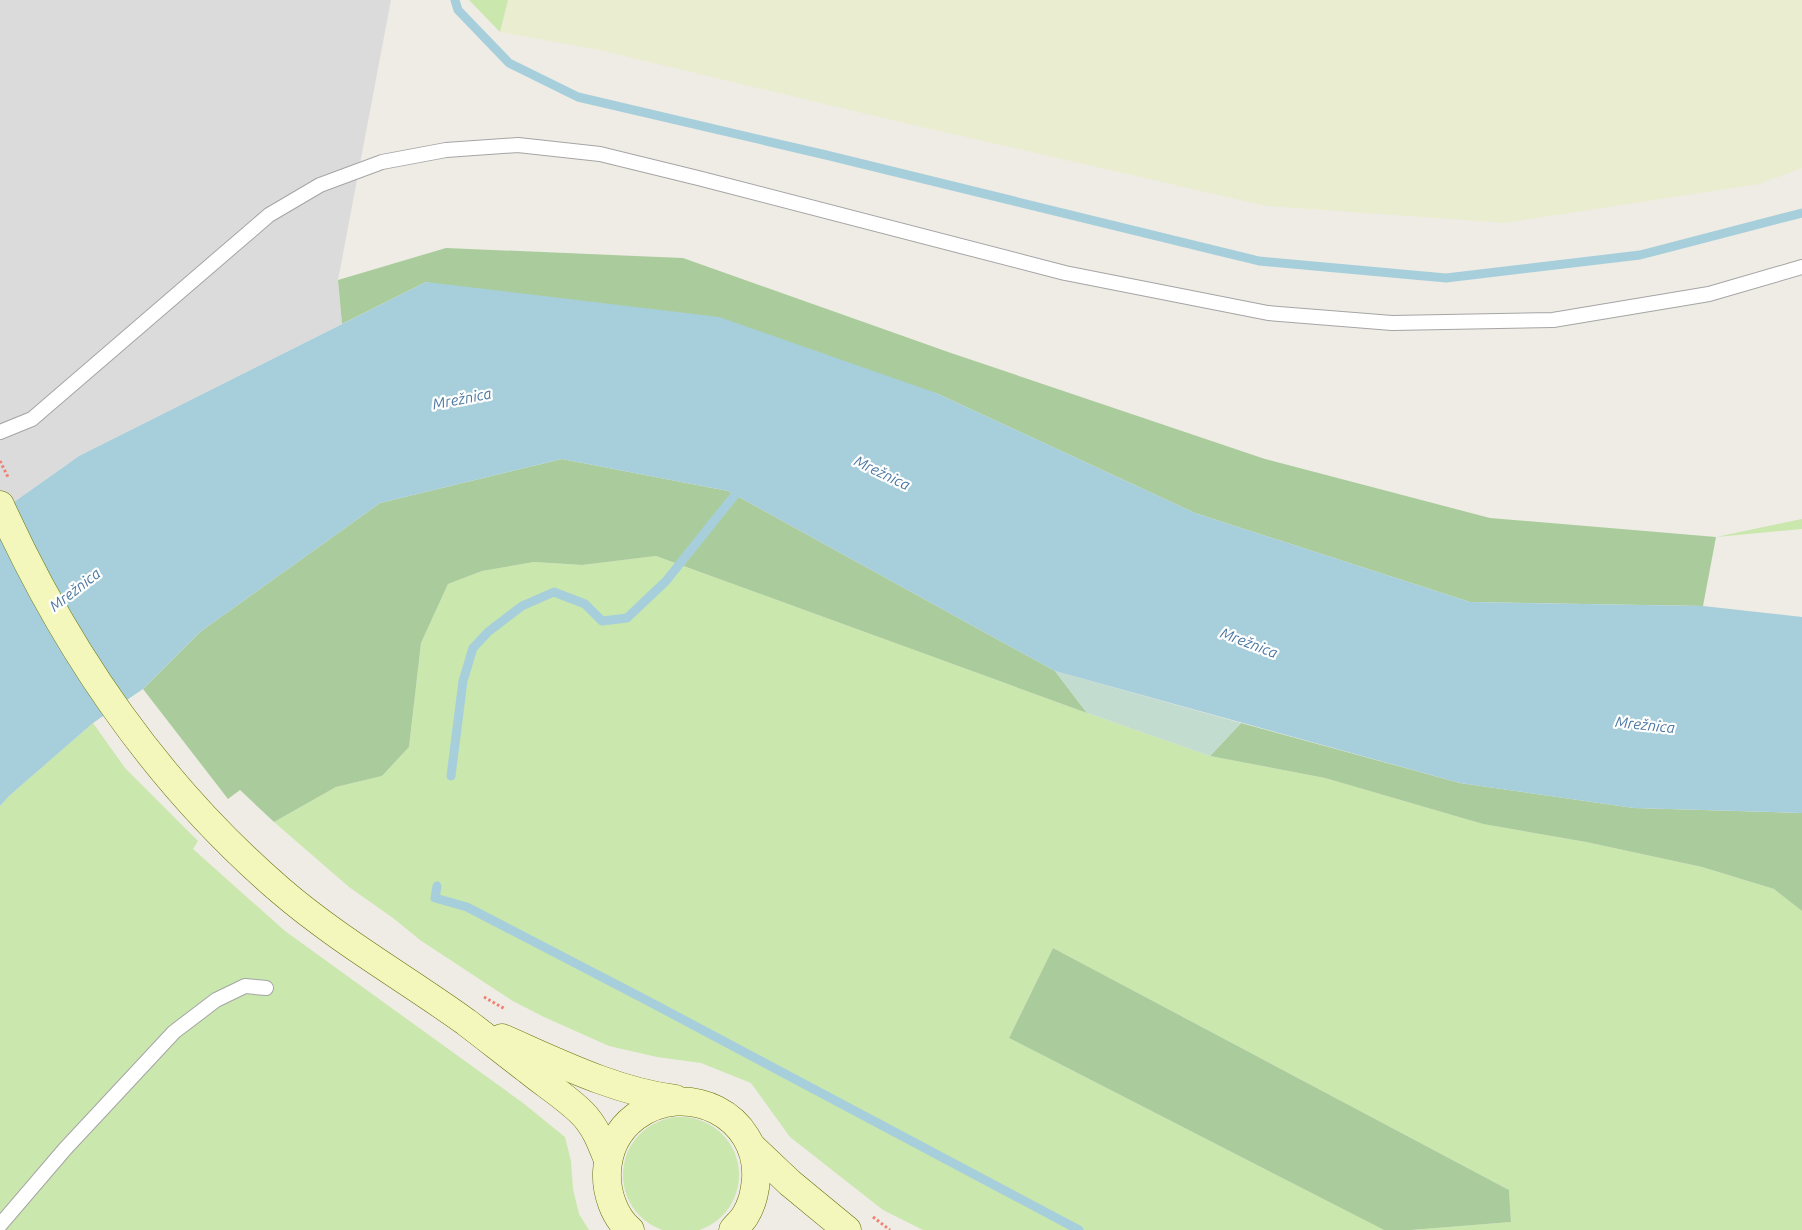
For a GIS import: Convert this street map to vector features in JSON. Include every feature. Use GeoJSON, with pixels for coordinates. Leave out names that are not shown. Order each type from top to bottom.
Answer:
{"type":"FeatureCollection","features":[{"type":"Feature","properties":{"kind":"main road"},"geometry":{"type":"LineString","coordinates":[[0,505],[17,543],[66,635],[97,682],[143,746],[223,837],[281,890],[322,922],[466,1022],[582,1113],[599,1135],[608,1160]]}},
{"type":"Feature","properties":{"kind":"main road"},"geometry":{"type":"LineString","coordinates":[[466,1022],[572,1068],[623,1087],[652,1096],[706,1105],[725,1114],[740,1128],[751,1146],[790,1183],[847,1230]]}},
{"type":"Feature","properties":{"kind":"main road"},"geometry":{"type":"LineString","coordinates":[[628,1229],[613,1207],[606,1184],[608,1160],[615,1140],[627,1123],[644,1110],[664,1103],[686,1101]]}},
{"type":"Feature","properties":{"kind":"main road"},"geometry":{"type":"LineString","coordinates":[[733,1230],[746,1215],[754,1193],[756,1169],[751,1146]]}},
{"type":"Feature","properties":{"kind":"lane"},"geometry":{"type":"LineString","coordinates":[[0,432],[32,419],[269,215],[320,185],[382,162],[446,150],[518,144],[600,154],[1065,273],[1268,313],[1392,323],[1553,320],[1709,294],[1802,266]]}},
{"type":"Feature","properties":{"kind":"lane"},"geometry":{"type":"LineString","coordinates":[[0,1225],[65,1149],[174,1032],[216,1000],[238,989],[245,986],[266,988]]}},
{"type":"Feature","properties":{"kind":"path"},"geometry":{"type":"LineString","coordinates":[[476,991],[509,1012]]}},
{"type":"Feature","properties":{"kind":"path"},"geometry":{"type":"LineString","coordinates":[[870,1214],[890,1230]]}},
{"type":"Feature","properties":{"kind":"shaded area"},"geometry":{"type":"Polygon","coordinates":[[[0,0],[391,0],[338,280],[342,324],[79,456],[0,512],[0,0]]]}},
{"type":"Feature","properties":{"kind":"green space"},"geometry":{"type":"Polygon","coordinates":[[[469,0],[508,0],[500,32],[469,0]]]}},
{"type":"Feature","properties":{"kind":"green space"},"geometry":{"type":"Polygon","coordinates":[[[508,0],[1802,0],[1802,168],[1759,184],[1505,223],[1266,206],[900,122],[599,50],[500,32],[508,0]]]}},
{"type":"Feature","properties":{"kind":"green space"},"geometry":{"type":"Polygon","coordinates":[[[446,248],[683,258],[951,353],[1265,459],[1490,518],[1716,537],[1703,606],[1470,602],[1195,513],[936,393],[426,282],[342,324],[338,280],[446,248]]]}},
{"type":"Feature","properties":{"kind":"green space"},"geometry":{"type":"Polygon","coordinates":[[[562,459],[728,491],[1055,671],[1087,713],[656,556],[582,565],[534,562],[482,571],[448,584],[421,643],[409,747],[382,776],[336,787],[274,822],[240,790],[228,799],[143,689],[200,632],[380,503],[562,459]]]}},
{"type":"Feature","properties":{"kind":"green space"},"geometry":{"type":"Polygon","coordinates":[[[1802,519],[1802,529],[1716,537],[1802,519]]]}},
{"type":"Feature","properties":{"kind":"green space"},"geometry":{"type":"Polygon","coordinates":[[[656,556],[1210,756],[1325,778],[1483,824],[1586,842],[1702,867],[1774,889],[1802,911],[1802,1230],[1411,1230],[1511,1222],[1509,1190],[1053,948],[1009,1038],[1384,1230],[923,1230],[883,1210],[790,1137],[751,1083],[701,1063],[657,1057],[609,1046],[511,1000],[420,940],[349,887],[274,822],[336,787],[382,776],[409,747],[421,643],[448,584],[482,571],[534,562],[582,565],[656,556]]]}},
{"type":"Feature","properties":{"kind":"green space"},"geometry":{"type":"Polygon","coordinates":[[[1055,671],[1241,723],[1210,756],[1087,713],[1055,671]]]}},
{"type":"Feature","properties":{"kind":"green space"},"geometry":{"type":"Polygon","coordinates":[[[93,723],[125,768],[198,841],[193,849],[285,931],[523,1103],[565,1137],[571,1161],[573,1189],[579,1214],[589,1230],[0,1230],[0,806],[93,723]]]}},
{"type":"Feature","properties":{"kind":"green space"},"geometry":{"type":"Polygon","coordinates":[[[1241,723],[1460,783],[1634,808],[1802,813],[1802,911],[1774,889],[1702,867],[1586,842],[1483,824],[1325,778],[1210,756],[1241,723]]]}},
{"type":"Feature","properties":{"kind":"green space"},"geometry":{"type":"Polygon","coordinates":[[[1053,948],[1509,1190],[1511,1222],[1411,1230],[1384,1230],[1009,1038],[1053,948]]]}},
{"type":"Feature","properties":{"kind":"green space"},"geometry":{"type":"Polygon","coordinates":[[[681,1117],[703,1122],[722,1134],[734,1153],[739,1175],[734,1197],[722,1216],[703,1228],[681,1233],[659,1228],[640,1216],[628,1197],[623,1175],[628,1153],[640,1134],[659,1122],[681,1117]]]}},
{"type":"Feature","properties":{"kind":"water","name":"Mrežnica"},"geometry":{"type":"Polygon","coordinates":[[[426,282],[719,317],[936,393],[1195,513],[1470,602],[1703,606],[1802,617],[1802,813],[1634,808],[1460,783],[1055,671],[728,491],[562,459],[380,503],[200,632],[143,689],[93,723],[0,806],[0,512],[79,456],[426,282]]]}},
{"type":"Feature","properties":{"kind":"waterway"},"geometry":{"type":"LineString","coordinates":[[455,0],[458,10],[509,63],[578,97],[826,155],[1259,261],[1446,278],[1640,255],[1802,213]]}},
{"type":"Feature","properties":{"kind":"waterway"},"geometry":{"type":"LineString","coordinates":[[451,776],[463,681],[473,648],[488,632],[522,606],[554,592],[585,604],[602,621],[627,618],[666,581],[742,486]]}},
{"type":"Feature","properties":{"kind":"waterway"},"geometry":{"type":"LineString","coordinates":[[437,886],[435,898],[467,907],[1079,1230]]}}]}
